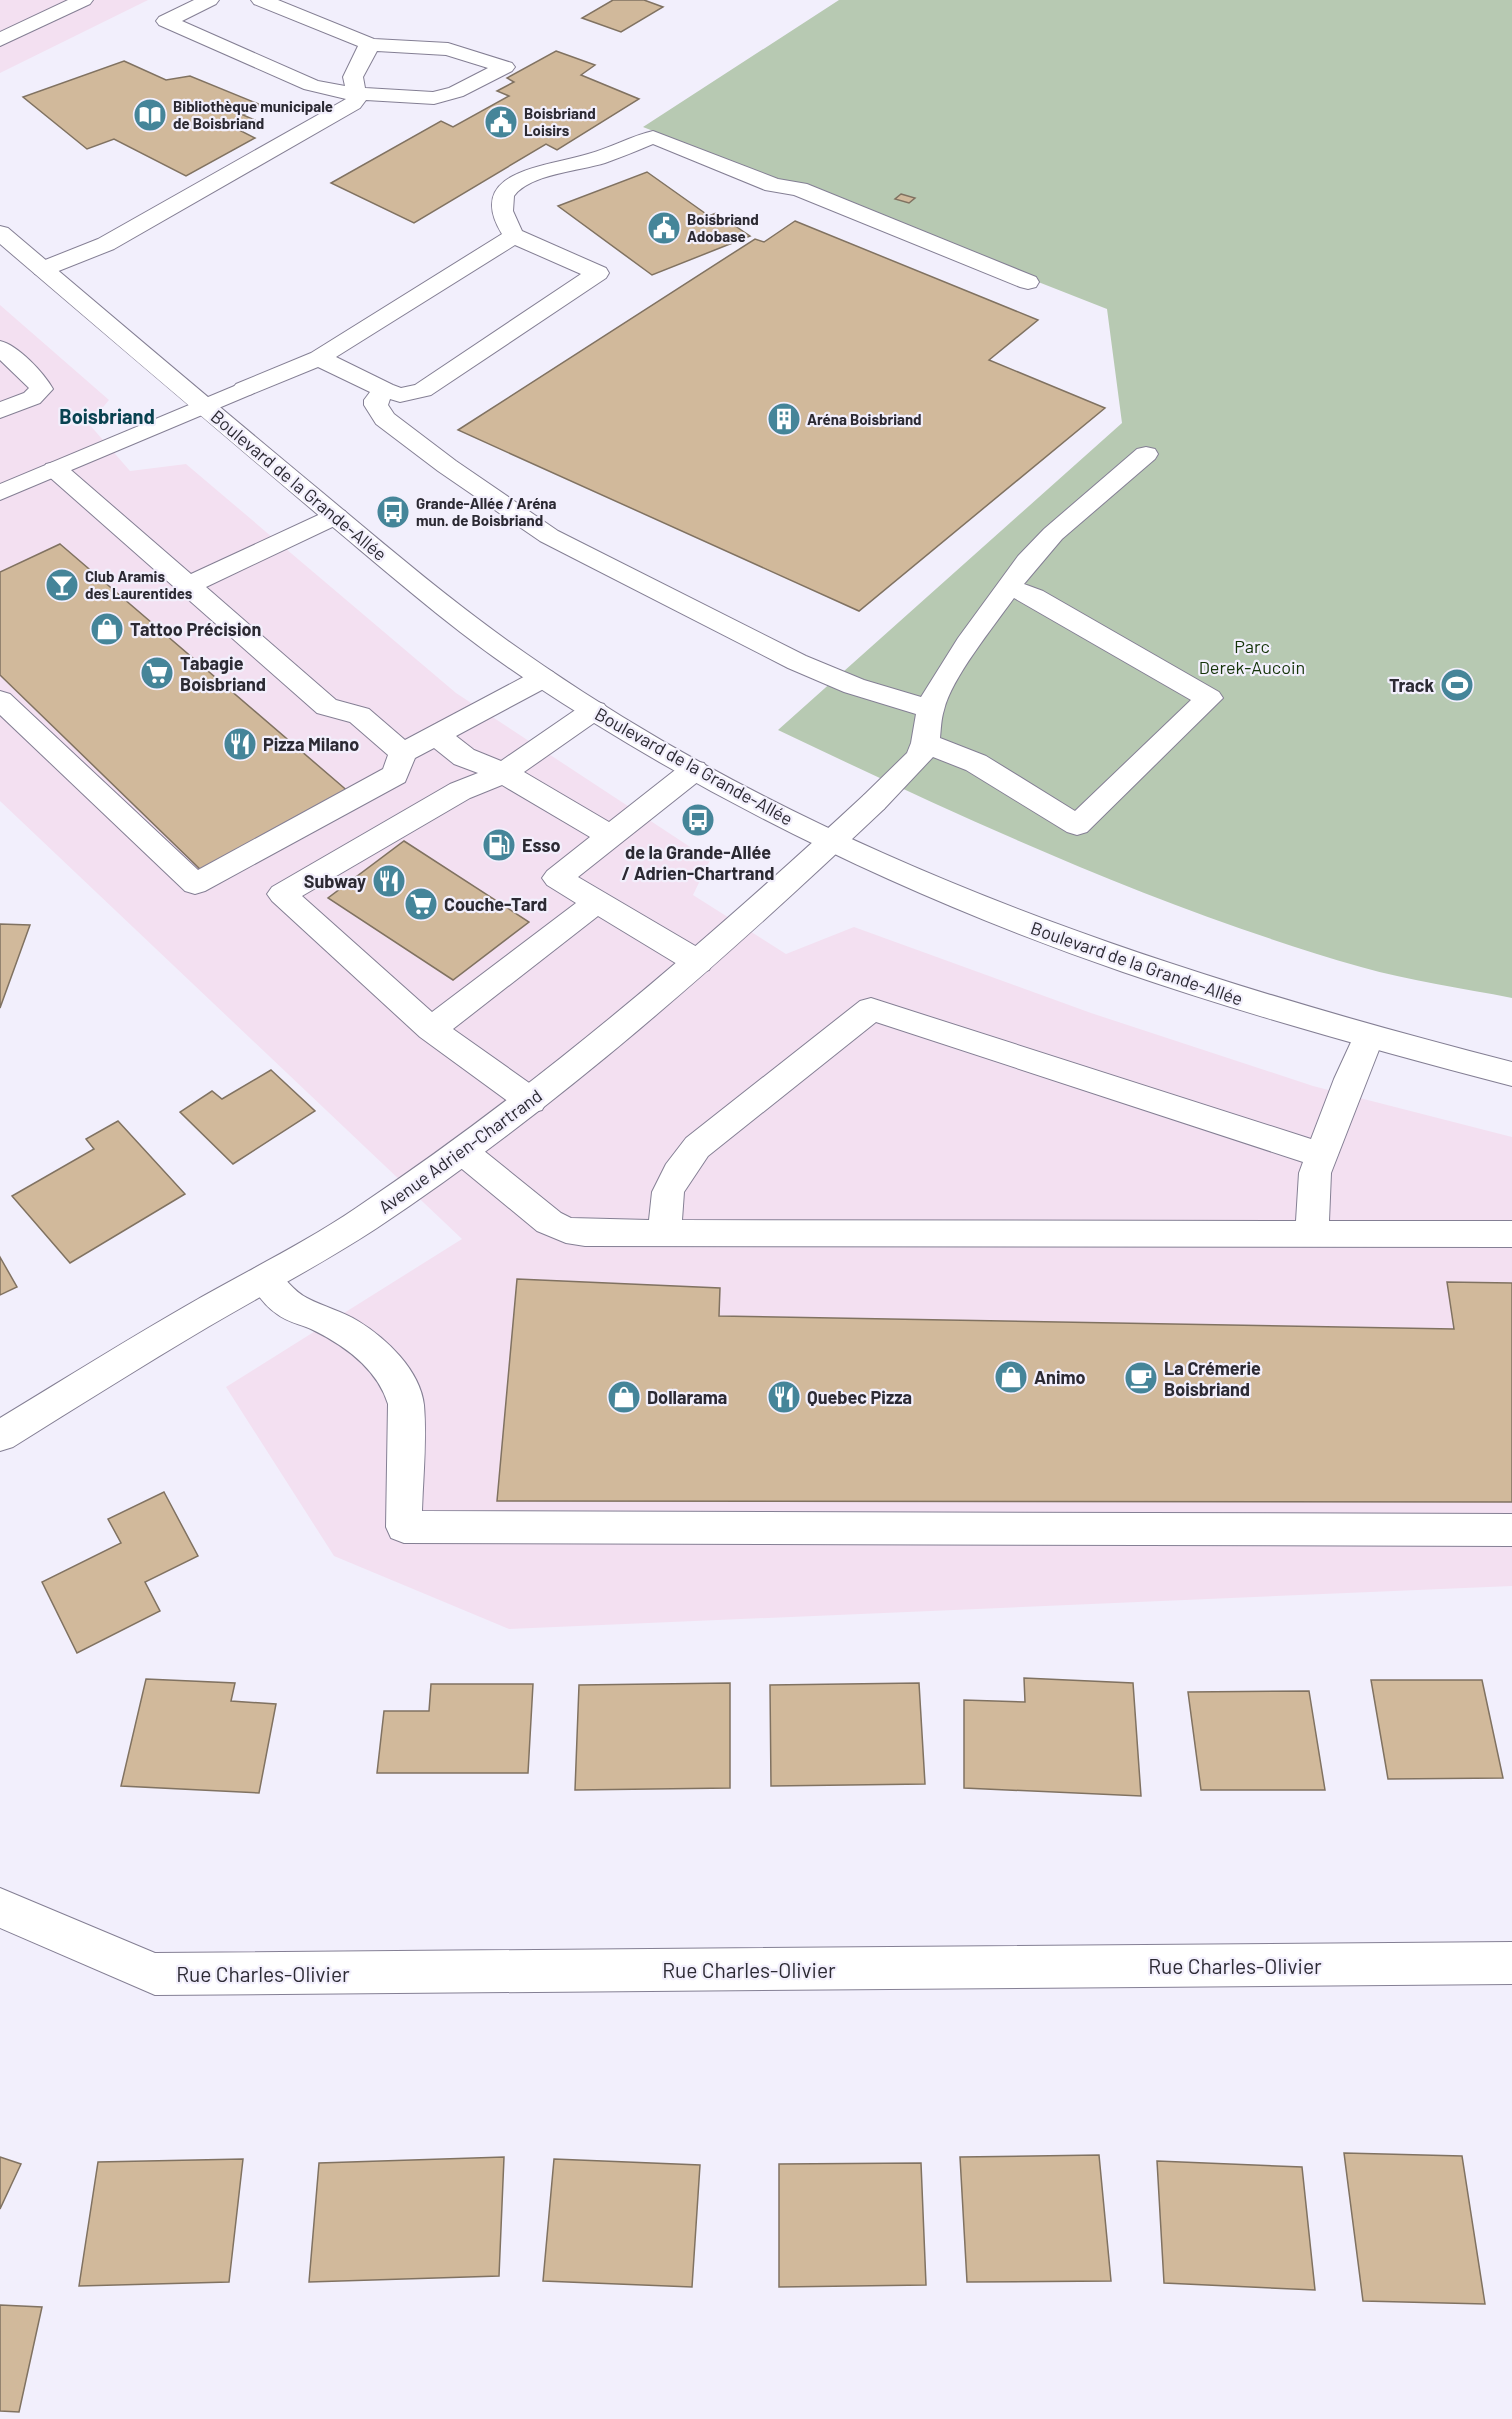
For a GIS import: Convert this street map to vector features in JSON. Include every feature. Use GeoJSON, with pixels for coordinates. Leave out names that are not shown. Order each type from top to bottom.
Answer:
{"type":"FeatureCollection","features":[{"type":"Feature","properties":{"kind":"street"},"geometry":{"type":"LineString","coordinates":[[0,40],[83,0]]}},
{"type":"Feature","properties":{"kind":"street"},"geometry":{"type":"LineString","coordinates":[[209,0],[166,21],[311,85],[335,92],[445,97],[505,67],[448,49],[369,45],[359,38],[261,0]]}},
{"type":"Feature","properties":{"kind":"street"},"geometry":{"type":"LineString","coordinates":[[43,269],[106,244],[348,108],[357,98],[353,77],[369,45]]}},
{"type":"Feature","properties":{"kind":"street"},"geometry":{"type":"LineString","coordinates":[[319,358],[400,395],[423,390],[598,273],[514,236],[505,220],[501,200],[511,187],[522,180],[550,170],[587,162],[653,137],[773,185],[799,189],[1028,282]]}},
{"type":"Feature","properties":{"kind":"street","name":"Boulevard de la Grande-Allée"},"geometry":{"type":"LineString","coordinates":[[0,233],[204,406],[477,631],[543,678],[737,795],[832,842],[927,884],[1078,944],[1184,982],[1368,1037],[1512,1074]]}},
{"type":"Feature","properties":{"kind":"street"},"geometry":{"type":"LineString","coordinates":[[0,493],[319,358],[514,236]]}},
{"type":"Feature","properties":{"kind":"street"},"geometry":{"type":"LineString","coordinates":[[0,348],[36,380],[41,389],[32,398],[0,411]]}},
{"type":"Feature","properties":{"kind":"street"},"geometry":{"type":"LineString","coordinates":[[386,390],[376,400],[376,405],[385,418],[447,466],[549,536],[797,662],[854,686],[930,708]]}},
{"type":"Feature","properties":{"kind":"street"},"geometry":{"type":"LineString","coordinates":[[1009,587],[1034,597],[1209,698],[1077,825],[976,763],[926,743],[930,708],[936,694],[962,653],[1009,587],[1027,562],[1053,534],[1146,454]]}},
{"type":"Feature","properties":{"kind":"street"},"geometry":{"type":"LineString","coordinates":[[55,469],[327,707],[359,715],[404,753]]}},
{"type":"Feature","properties":{"kind":"street"},"geometry":{"type":"LineString","coordinates":[[188,586],[336,516]]}},
{"type":"Feature","properties":{"kind":"street"},"geometry":{"type":"LineString","coordinates":[[0,700],[195,884],[395,775],[404,753],[543,678]]}},
{"type":"Feature","properties":{"kind":"street"},"geometry":{"type":"LineString","coordinates":[[531,1101],[430,1029],[282,894],[460,791],[504,773],[594,710]]}},
{"type":"Feature","properties":{"kind":"street"},"geometry":{"type":"LineString","coordinates":[[436,735],[464,757],[504,773],[610,836]]}},
{"type":"Feature","properties":{"kind":"street","name":"Avenue Adrien-Chartrand"},"geometry":{"type":"LineString","coordinates":[[0,1436],[191,1320],[366,1219],[531,1101],[604,1044],[832,842],[919,757],[926,743]]}},
{"type":"Feature","properties":{"kind":"street"},"geometry":{"type":"LineString","coordinates":[[694,770],[557,878],[698,963]]}},
{"type":"Feature","properties":{"kind":"street"},"geometry":{"type":"LineString","coordinates":[[430,1029],[597,902]]}},
{"type":"Feature","properties":{"kind":"street"},"geometry":{"type":"LineString","coordinates":[[664,1232],[668,1192],[678,1173],[697,1148],[871,1009],[1321,1155]]}},
{"type":"Feature","properties":{"kind":"street"},"geometry":{"type":"LineString","coordinates":[[1313,1234],[1313,1194],[1321,1155],[1368,1037]]}},
{"type":"Feature","properties":{"kind":"street"},"geometry":{"type":"LineString","coordinates":[[462,1151],[549,1222],[566,1230],[585,1233],[1512,1234]]}},
{"type":"Feature","properties":{"kind":"street"},"geometry":{"type":"LineString","coordinates":[[265,1279],[288,1304],[346,1332],[373,1351],[394,1373],[403,1390],[406,1404],[404,1527],[1512,1530]]}},
{"type":"Feature","properties":{"kind":"street","name":"Rue Charles-Olivier"},"geometry":{"type":"LineString","coordinates":[[0,1908],[155,1974],[1512,1963]]}},
{"type":"Feature","properties":{"kind":"shaded area"},"geometry":{"type":"Polygon","coordinates":[[[0,0],[148,0],[0,73],[0,0]]]}},
{"type":"Feature","properties":{"kind":"shaded area"},"geometry":{"type":"Polygon","coordinates":[[[0,305],[109,400],[89,424],[130,471],[186,464],[456,693],[710,860],[693,895],[786,954],[854,927],[1091,1013],[1313,1086],[1512,1137],[1512,1586],[509,1629],[334,1556],[226,1387],[462,1239],[0,801],[0,305]]]}},
{"type":"Feature","properties":{"kind":"green space","name":"Parc Derek-Aucoin"},"geometry":{"type":"Polygon","coordinates":[[[839,0],[1512,0],[1512,998],[1361,967],[1211,918],[992,829],[778,730],[1122,423],[1107,309],[643,127],[839,0]]]}},
{"type":"Feature","properties":{"kind":"building"},"geometry":{"type":"Polygon","coordinates":[[[613,0],[644,0],[663,7],[621,32],[582,18],[613,0]]]}},
{"type":"Feature","properties":{"kind":"building"},"geometry":{"type":"Polygon","coordinates":[[[556,51],[595,65],[581,75],[639,99],[557,150],[546,144],[414,223],[331,183],[441,121],[453,127],[509,96],[497,91],[514,82],[507,78],[556,51]]]}},
{"type":"Feature","properties":{"kind":"building"},"geometry":{"type":"Polygon","coordinates":[[[124,61],[166,80],[190,76],[261,105],[243,115],[257,121],[241,131],[255,138],[186,176],[114,139],[87,149],[23,97],[124,61]]]}},
{"type":"Feature","properties":{"kind":"building","name":"Boisbriand Adobase"},"geometry":{"type":"Polygon","coordinates":[[[647,172],[709,216],[716,213],[750,236],[652,275],[558,206],[647,172]]]}},
{"type":"Feature","properties":{"kind":"building"},"geometry":{"type":"Polygon","coordinates":[[[901,194],[915,198],[909,203],[895,199],[901,194]]]}},
{"type":"Feature","properties":{"kind":"building","name":"Aréna Boisbriand"},"geometry":{"type":"Polygon","coordinates":[[[795,221],[1038,320],[989,360],[1105,408],[859,611],[458,430],[755,239],[764,242],[795,221]]]}},
{"type":"Feature","properties":{"kind":"building"},"geometry":{"type":"Polygon","coordinates":[[[60,544],[350,793],[203,872],[0,675],[0,572],[60,544]]]}},
{"type":"Feature","properties":{"kind":"building"},"geometry":{"type":"Polygon","coordinates":[[[404,841],[529,922],[453,980],[328,898],[404,841]]]}},
{"type":"Feature","properties":{"kind":"building"},"geometry":{"type":"Polygon","coordinates":[[[0,924],[30,925],[0,1008],[0,924]]]}},
{"type":"Feature","properties":{"kind":"building"},"geometry":{"type":"Polygon","coordinates":[[[271,1070],[315,1111],[233,1164],[180,1112],[212,1091],[222,1099],[271,1070]]]}},
{"type":"Feature","properties":{"kind":"building"},"geometry":{"type":"Polygon","coordinates":[[[118,1121],[185,1194],[70,1263],[12,1196],[94,1149],[86,1139],[118,1121]]]}},
{"type":"Feature","properties":{"kind":"building"},"geometry":{"type":"Polygon","coordinates":[[[0,1257],[17,1287],[0,1295],[0,1257]]]}},
{"type":"Feature","properties":{"kind":"building"},"geometry":{"type":"Polygon","coordinates":[[[517,1279],[720,1288],[719,1316],[1454,1329],[1447,1282],[1512,1283],[1512,1502],[497,1501],[517,1279]]]}},
{"type":"Feature","properties":{"kind":"building"},"geometry":{"type":"Polygon","coordinates":[[[164,1492],[198,1556],[145,1582],[160,1611],[77,1653],[42,1582],[121,1543],[108,1519],[164,1492]]]}},
{"type":"Feature","properties":{"kind":"building"},"geometry":{"type":"Polygon","coordinates":[[[1024,1678],[1133,1683],[1141,1796],[964,1788],[964,1700],[1025,1702],[1024,1678]]]}},
{"type":"Feature","properties":{"kind":"building"},"geometry":{"type":"Polygon","coordinates":[[[146,1679],[235,1683],[231,1701],[276,1704],[259,1793],[121,1786],[146,1679]]]}},
{"type":"Feature","properties":{"kind":"building"},"geometry":{"type":"Polygon","coordinates":[[[1371,1680],[1482,1680],[1503,1778],[1388,1779],[1371,1680]]]}},
{"type":"Feature","properties":{"kind":"building"},"geometry":{"type":"Polygon","coordinates":[[[730,1683],[730,1788],[575,1790],[579,1685],[730,1683]]]}},
{"type":"Feature","properties":{"kind":"building"},"geometry":{"type":"Polygon","coordinates":[[[919,1683],[925,1784],[771,1786],[770,1685],[919,1683]]]}},
{"type":"Feature","properties":{"kind":"building"},"geometry":{"type":"Polygon","coordinates":[[[431,1684],[533,1684],[528,1773],[377,1773],[384,1711],[429,1711],[431,1684]]]}},
{"type":"Feature","properties":{"kind":"building"},"geometry":{"type":"Polygon","coordinates":[[[1309,1691],[1325,1790],[1201,1790],[1188,1692],[1309,1691]]]}},
{"type":"Feature","properties":{"kind":"building"},"geometry":{"type":"Polygon","coordinates":[[[1344,2153],[1462,2156],[1485,2304],[1363,2301],[1344,2153]]]}},
{"type":"Feature","properties":{"kind":"building"},"geometry":{"type":"Polygon","coordinates":[[[1099,2155],[1111,2281],[967,2282],[960,2157],[1099,2155]]]}},
{"type":"Feature","properties":{"kind":"building"},"geometry":{"type":"Polygon","coordinates":[[[0,2157],[21,2164],[0,2209],[0,2157]]]}},
{"type":"Feature","properties":{"kind":"building"},"geometry":{"type":"Polygon","coordinates":[[[504,2157],[499,2276],[309,2282],[319,2163],[504,2157]]]}},
{"type":"Feature","properties":{"kind":"building"},"geometry":{"type":"Polygon","coordinates":[[[243,2159],[229,2282],[79,2286],[98,2162],[243,2159]]]}},
{"type":"Feature","properties":{"kind":"building"},"geometry":{"type":"Polygon","coordinates":[[[554,2159],[700,2165],[692,2287],[543,2281],[554,2159]]]}},
{"type":"Feature","properties":{"kind":"building"},"geometry":{"type":"Polygon","coordinates":[[[1157,2161],[1302,2167],[1315,2290],[1164,2283],[1157,2161]]]}},
{"type":"Feature","properties":{"kind":"building"},"geometry":{"type":"Polygon","coordinates":[[[921,2163],[926,2285],[779,2287],[779,2164],[921,2163]]]}},
{"type":"Feature","properties":{"kind":"building"},"geometry":{"type":"Polygon","coordinates":[[[0,2305],[42,2307],[19,2412],[0,2411],[0,2305]]]}},
{"type":"Feature","properties":{"kind":"place","name":"Bibliothèque municipale de Boisbriand"},"geometry":{"type":"Point","coordinates":[150,115]}},
{"type":"Feature","properties":{"kind":"place","name":"Boisbriand Loisirs"},"geometry":{"type":"Point","coordinates":[501,122]}},
{"type":"Feature","properties":{"kind":"place","name":"Boisbriand Adobase"},"geometry":{"type":"Point","coordinates":[664,228]}},
{"type":"Feature","properties":{"kind":"place","name":"Aréna Boisbriand"},"geometry":{"type":"Point","coordinates":[784,419]}},
{"type":"Feature","properties":{"kind":"place","name":"Grande-Allée / Aréna mun. de Boisbriand"},"geometry":{"type":"Point","coordinates":[393,512]}},
{"type":"Feature","properties":{"kind":"place","name":"Club Aramis des Laurentides"},"geometry":{"type":"Point","coordinates":[62,585]}},
{"type":"Feature","properties":{"kind":"place","name":"Tattoo Précision"},"geometry":{"type":"Point","coordinates":[107,629]}},
{"type":"Feature","properties":{"kind":"place","name":"Tabagie Boisbriand"},"geometry":{"type":"Point","coordinates":[157,673]}},
{"type":"Feature","properties":{"kind":"place","name":"Track"},"geometry":{"type":"Point","coordinates":[1457,685]}},
{"type":"Feature","properties":{"kind":"place","name":"Pizza Milano"},"geometry":{"type":"Point","coordinates":[240,744]}},
{"type":"Feature","properties":{"kind":"place","name":"de la Grande-Allée / Adrien-Chartrand"},"geometry":{"type":"Point","coordinates":[698,820]}},
{"type":"Feature","properties":{"kind":"place","name":"Esso"},"geometry":{"type":"Point","coordinates":[499,845]}},
{"type":"Feature","properties":{"kind":"place","name":"Subway"},"geometry":{"type":"Point","coordinates":[389,881]}},
{"type":"Feature","properties":{"kind":"place","name":"Couche-Tard"},"geometry":{"type":"Point","coordinates":[421,904]}},
{"type":"Feature","properties":{"kind":"place","name":"Animo"},"geometry":{"type":"Point","coordinates":[1011,1377]}},
{"type":"Feature","properties":{"kind":"place","name":"La Crémerie Boisbriand"},"geometry":{"type":"Point","coordinates":[1141,1378]}},
{"type":"Feature","properties":{"kind":"place","name":"Dollarama"},"geometry":{"type":"Point","coordinates":[624,1397]}},
{"type":"Feature","properties":{"kind":"place","name":"Quebec Pizza"},"geometry":{"type":"Point","coordinates":[784,1397]}},
{"type":"Feature","properties":{"kind":"district","name":"Boisbriand"},"geometry":{"type":"Point","coordinates":[107,416]}}]}
